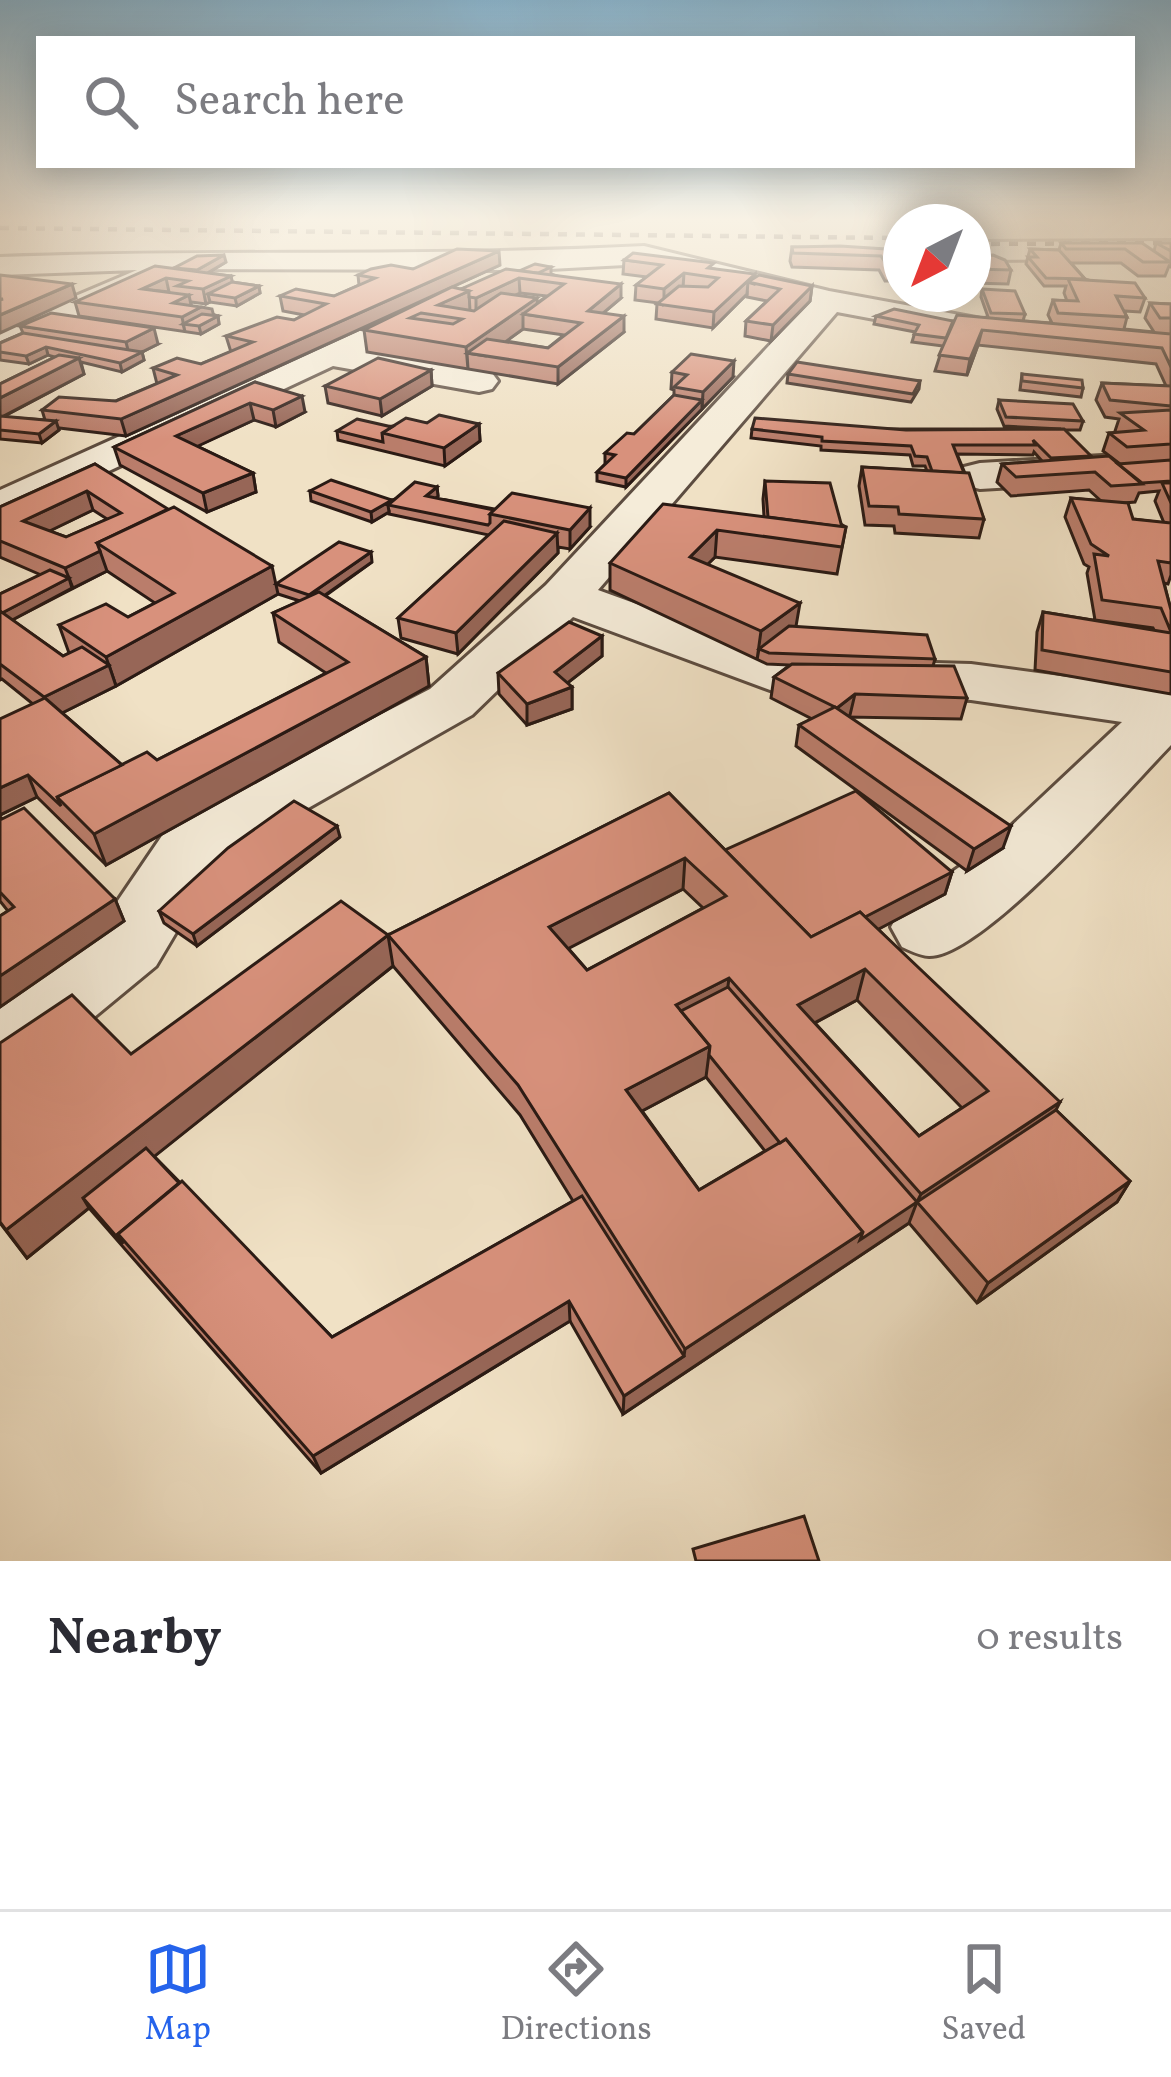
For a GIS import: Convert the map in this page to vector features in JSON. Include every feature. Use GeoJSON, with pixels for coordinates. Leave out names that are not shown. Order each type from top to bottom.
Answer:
{"type":"FeatureCollection","features":[{"type":"Feature","properties":{"kind":"street"},"geometry":{"type":"LineString","coordinates":[[0,341],[110,293]]}},
{"type":"Feature","properties":{"kind":"street"},"geometry":{"type":"LineString","coordinates":[[0,508],[108,478],[325,354],[460,293]]}},
{"type":"Feature","properties":{"kind":"street"},"geometry":{"type":"LineString","coordinates":[[796,293],[1016,332]]}},
{"type":"Feature","properties":{"kind":"street"},"geometry":{"type":"LineString","coordinates":[[0,1046],[129,945],[195,841],[451,702],[565,596],[689,452],[829,301]]}},
{"type":"Feature","properties":{"kind":"street"},"geometry":{"type":"LineString","coordinates":[[325,354],[479,381]]}},
{"type":"Feature","properties":{"kind":"street"},"geometry":{"type":"LineString","coordinates":[[980,476],[1171,465]]}},
{"type":"Feature","properties":{"kind":"street"},"geometry":{"type":"LineString","coordinates":[[565,596],[781,676],[971,682],[1170,710]]}},
{"type":"Feature","properties":{"kind":"street"},"geometry":{"type":"LineString","coordinates":[[929,927],[1016,863],[1170,710]]}},
{"type":"Feature","properties":{"kind":"building"},"geometry":{"type":"Polygon","coordinates":[[[0,293],[51,293],[0,315],[0,293]]]}},
{"type":"Feature","properties":{"kind":"building"},"geometry":{"type":"Polygon","coordinates":[[[95,293],[172,293],[189,295],[173,303],[201,307],[182,317],[75,302],[95,293]]]}},
{"type":"Feature","properties":{"kind":"building"},"geometry":{"type":"Polygon","coordinates":[[[210,293],[245,293],[235,298],[210,293]]]}},
{"type":"Feature","properties":{"kind":"building"},"geometry":{"type":"Polygon","coordinates":[[[287,293],[405,293],[121,419],[42,410],[59,397],[116,401],[177,375],[153,368],[177,358],[201,364],[253,342],[226,336],[277,317],[294,320],[326,304],[280,296],[287,293]]]}},
{"type":"Feature","properties":{"kind":"building"},"geometry":{"type":"Polygon","coordinates":[[[440,293],[465,293],[438,305],[474,311],[501,293],[537,298],[466,347],[364,330],[440,293]],[[421,313],[410,318],[453,324],[462,319],[421,313]]]}},
{"type":"Feature","properties":{"kind":"building"},"geometry":{"type":"Polygon","coordinates":[[[552,293],[610,293],[588,311],[624,316],[558,367],[467,353],[487,339],[548,348],[581,323],[523,314],[552,293]]]}},
{"type":"Feature","properties":{"kind":"building"},"geometry":{"type":"Polygon","coordinates":[[[671,293],[735,293],[714,312],[657,304],[671,293]]]}},
{"type":"Feature","properties":{"kind":"building"},"geometry":{"type":"Polygon","coordinates":[[[776,293],[805,293],[773,325],[746,321],[776,293]]]}},
{"type":"Feature","properties":{"kind":"building"},"geometry":{"type":"Polygon","coordinates":[[[991,293],[1016,293],[1025,314],[991,313],[991,293]]]}},
{"type":"Feature","properties":{"kind":"building"},"geometry":{"type":"Polygon","coordinates":[[[1074,293],[1142,293],[1145,298],[1116,296],[1127,317],[1058,313],[1053,300],[1078,301],[1074,293]]]}},
{"type":"Feature","properties":{"kind":"building"},"geometry":{"type":"Polygon","coordinates":[[[1150,303],[1171,304],[1171,318],[1160,318],[1150,303]]]}},
{"type":"Feature","properties":{"kind":"building"},"geometry":{"type":"Polygon","coordinates":[[[909,312],[953,321],[946,338],[914,334],[919,325],[876,316],[909,312]]]}},
{"type":"Feature","properties":{"kind":"building"},"geometry":{"type":"Polygon","coordinates":[[[51,313],[154,328],[126,342],[20,326],[51,313]]]}},
{"type":"Feature","properties":{"kind":"building"},"geometry":{"type":"Polygon","coordinates":[[[202,314],[218,316],[199,326],[183,324],[202,314]]]}},
{"type":"Feature","properties":{"kind":"building"},"geometry":{"type":"Polygon","coordinates":[[[957,315],[1171,334],[1171,367],[1162,348],[982,330],[970,359],[939,355],[957,315]]]}},
{"type":"Feature","properties":{"kind":"building"},"geometry":{"type":"Polygon","coordinates":[[[23,333],[142,352],[120,363],[46,347],[26,356],[0,352],[0,343],[23,333]]]}},
{"type":"Feature","properties":{"kind":"building"},"geometry":{"type":"Polygon","coordinates":[[[691,354],[734,361],[703,392],[674,387],[687,375],[672,372],[691,354]]]}},
{"type":"Feature","properties":{"kind":"building"},"geometry":{"type":"Polygon","coordinates":[[[59,355],[79,358],[0,398],[0,384],[59,355]]]}},
{"type":"Feature","properties":{"kind":"building"},"geometry":{"type":"Polygon","coordinates":[[[378,358],[431,370],[380,399],[325,386],[378,358]]]}},
{"type":"Feature","properties":{"kind":"building"},"geometry":{"type":"Polygon","coordinates":[[[797,362],[920,381],[913,394],[788,374],[797,362]]]}},
{"type":"Feature","properties":{"kind":"building"},"geometry":{"type":"Polygon","coordinates":[[[1022,374],[1082,380],[1083,388],[1022,381],[1022,374]]]}},
{"type":"Feature","properties":{"kind":"building"},"geometry":{"type":"Polygon","coordinates":[[[255,382],[302,396],[273,410],[250,403],[176,436],[253,473],[203,493],[114,447],[255,382]]]}},
{"type":"Feature","properties":{"kind":"building"},"geometry":{"type":"Polygon","coordinates":[[[1102,383],[1171,386],[1171,406],[1110,400],[1102,383]]]}},
{"type":"Feature","properties":{"kind":"building"},"geometry":{"type":"Polygon","coordinates":[[[674,395],[702,400],[626,478],[597,472],[615,455],[605,453],[627,433],[634,434],[674,395]]]}},
{"type":"Feature","properties":{"kind":"building"},"geometry":{"type":"Polygon","coordinates":[[[999,400],[1073,404],[1083,421],[1006,417],[999,400]]]}},
{"type":"Feature","properties":{"kind":"building"},"geometry":{"type":"Polygon","coordinates":[[[1171,410],[1171,444],[1127,447],[1109,433],[1144,430],[1120,413],[1171,410]]]}},
{"type":"Feature","properties":{"kind":"building"},"geometry":{"type":"Polygon","coordinates":[[[439,415],[479,424],[444,448],[382,433],[406,418],[427,423],[439,415]]]}},
{"type":"Feature","properties":{"kind":"building"},"geometry":{"type":"Polygon","coordinates":[[[0,416],[56,421],[39,434],[0,430],[0,416]]]}},
{"type":"Feature","properties":{"kind":"building"},"geometry":{"type":"Polygon","coordinates":[[[755,418],[906,430],[1064,429],[1091,456],[1051,458],[1033,440],[1035,445],[953,445],[964,473],[932,471],[927,457],[915,456],[911,446],[822,441],[822,437],[752,429],[755,418]]]}},
{"type":"Feature","properties":{"kind":"building"},"geometry":{"type":"Polygon","coordinates":[[[357,419],[392,427],[382,433],[383,442],[337,431],[357,419]]]}},
{"type":"Feature","properties":{"kind":"building"},"geometry":{"type":"Polygon","coordinates":[[[1109,456],[1142,484],[1111,486],[1095,472],[1016,477],[1002,464],[1109,456]]]}},
{"type":"Feature","properties":{"kind":"building"},"geometry":{"type":"Polygon","coordinates":[[[1171,460],[1171,481],[1142,483],[1118,464],[1171,460]]]}},
{"type":"Feature","properties":{"kind":"building"},"geometry":{"type":"Polygon","coordinates":[[[95,464],[168,509],[97,543],[100,551],[65,568],[0,541],[0,507],[95,464]],[[87,491],[23,521],[66,537],[121,513],[87,491]]]}},
{"type":"Feature","properties":{"kind":"building"},"geometry":{"type":"Polygon","coordinates":[[[862,467],[969,473],[984,519],[899,514],[898,507],[869,506],[862,467]]]}},
{"type":"Feature","properties":{"kind":"building"},"geometry":{"type":"Polygon","coordinates":[[[331,480],[392,500],[371,512],[310,491],[331,480]]]}},
{"type":"Feature","properties":{"kind":"building"},"geometry":{"type":"Polygon","coordinates":[[[765,481],[830,483],[842,527],[768,517],[765,481]]]}},
{"type":"Feature","properties":{"kind":"building"},"geometry":{"type":"Polygon","coordinates":[[[415,482],[437,487],[426,496],[494,510],[490,523],[388,505],[415,482]]]}},
{"type":"Feature","properties":{"kind":"building"},"geometry":{"type":"Polygon","coordinates":[[[512,493],[590,508],[570,530],[490,514],[512,493]]]}},
{"type":"Feature","properties":{"kind":"building"},"geometry":{"type":"Polygon","coordinates":[[[1071,498],[1128,503],[1133,519],[1171,523],[1171,563],[1158,561],[1171,610],[1171,632],[1161,608],[1102,600],[1094,554],[1109,556],[1091,544],[1071,498]]]}},
{"type":"Feature","properties":{"kind":"building"},"geometry":{"type":"Polygon","coordinates":[[[663,504],[846,527],[842,547],[717,530],[690,557],[800,603],[761,631],[610,563],[663,504]]]}},
{"type":"Feature","properties":{"kind":"building"},"geometry":{"type":"Polygon","coordinates":[[[174,507],[272,566],[106,657],[59,625],[106,604],[128,617],[174,593],[97,543],[174,507]]]}},
{"type":"Feature","properties":{"kind":"building"},"geometry":{"type":"Polygon","coordinates":[[[504,521],[557,533],[456,633],[398,618],[504,521]]]}},
{"type":"Feature","properties":{"kind":"building"},"geometry":{"type":"Polygon","coordinates":[[[339,542],[371,552],[309,595],[276,584],[339,542]]]}},
{"type":"Feature","properties":{"kind":"building"},"geometry":{"type":"Polygon","coordinates":[[[50,570],[69,578],[0,611],[0,594],[50,570]]]}},
{"type":"Feature","properties":{"kind":"building"},"geometry":{"type":"Polygon","coordinates":[[[319,592],[426,657],[94,834],[57,797],[147,752],[157,760],[348,662],[273,613],[319,592]]]}},
{"type":"Feature","properties":{"kind":"building"},"geometry":{"type":"Polygon","coordinates":[[[0,611],[63,656],[82,647],[109,665],[44,697],[0,664],[0,611]]]}},
{"type":"Feature","properties":{"kind":"building"},"geometry":{"type":"Polygon","coordinates":[[[1043,612],[1171,633],[1171,672],[1042,650],[1043,612]]]}},
{"type":"Feature","properties":{"kind":"building"},"geometry":{"type":"Polygon","coordinates":[[[569,622],[602,636],[555,672],[572,687],[527,704],[498,673],[569,622]]]}},
{"type":"Feature","properties":{"kind":"building"},"geometry":{"type":"Polygon","coordinates":[[[789,626],[927,635],[935,659],[759,649],[789,626]]]}},
{"type":"Feature","properties":{"kind":"building"},"geometry":{"type":"Polygon","coordinates":[[[792,664],[954,666],[967,698],[855,694],[837,708],[774,677],[792,664]]]}},
{"type":"Feature","properties":{"kind":"building"},"geometry":{"type":"Polygon","coordinates":[[[45,698],[122,765],[57,797],[61,806],[28,775],[0,788],[0,719],[45,698]]]}},
{"type":"Feature","properties":{"kind":"building"},"geometry":{"type":"Polygon","coordinates":[[[835,707],[1011,826],[974,849],[799,725],[835,707]]]}},
{"type":"Feature","properties":{"kind":"building"},"geometry":{"type":"Polygon","coordinates":[[[856,791],[952,872],[865,917],[860,912],[811,937],[725,850],[856,791]]]}},
{"type":"Feature","properties":{"kind":"building"},"geometry":{"type":"Polygon","coordinates":[[[669,793],[811,937],[860,912],[1060,1102],[921,1194],[729,978],[676,1005],[710,1046],[626,1090],[699,1190],[786,1139],[863,1232],[685,1349],[518,1085],[388,935],[669,793]],[[685,858],[549,927],[587,970],[726,896],[685,858]],[[865,969],[798,1005],[919,1136],[988,1091],[865,969]]]}},
{"type":"Feature","properties":{"kind":"building"},"geometry":{"type":"Polygon","coordinates":[[[294,801],[337,826],[193,934],[159,911],[228,848],[294,801]]]}},
{"type":"Feature","properties":{"kind":"building"},"geometry":{"type":"Polygon","coordinates":[[[24,808],[115,899],[0,976],[0,916],[14,907],[0,892],[0,817],[24,808]]]}},
{"type":"Feature","properties":{"kind":"building"},"geometry":{"type":"Polygon","coordinates":[[[341,901],[388,935],[6,1230],[0,1222],[0,1043],[72,995],[131,1054],[341,901]]]}},
{"type":"Feature","properties":{"kind":"building"},"geometry":{"type":"Polygon","coordinates":[[[728,987],[917,1202],[860,1240],[863,1232],[786,1139],[780,1143],[709,1055],[710,1046],[681,1011],[728,987]]]}},
{"type":"Feature","properties":{"kind":"building"},"geometry":{"type":"Polygon","coordinates":[[[1056,1110],[1130,1181],[988,1283],[917,1202],[1056,1110]]]}},
{"type":"Feature","properties":{"kind":"building"},"geometry":{"type":"Polygon","coordinates":[[[146,1148],[179,1183],[118,1234],[123,1244],[83,1198],[146,1148]]]}},
{"type":"Feature","properties":{"kind":"building"},"geometry":{"type":"Polygon","coordinates":[[[182,1181],[332,1337],[582,1196],[684,1356],[624,1396],[569,1301],[313,1456],[118,1234],[182,1181]]]}},
{"type":"Feature","properties":{"kind":"building"},"geometry":{"type":"Polygon","coordinates":[[[804,1516],[819,1561],[696,1561],[693,1549],[804,1516]]]}}]}
